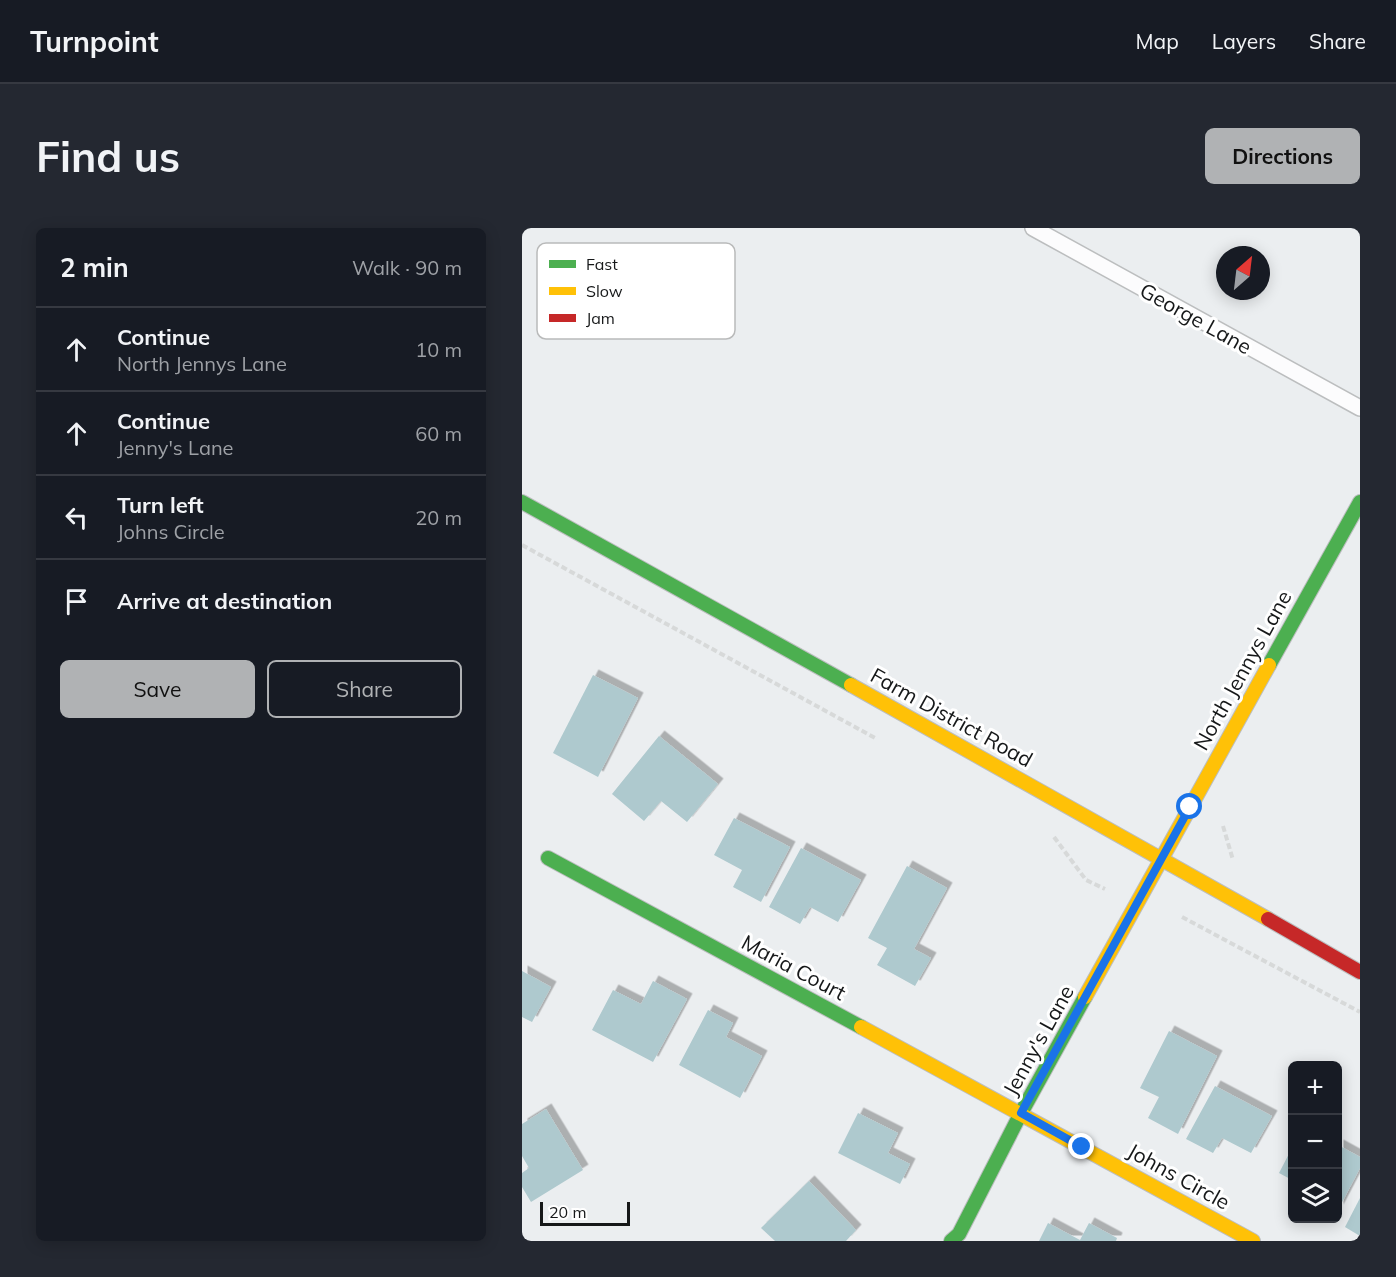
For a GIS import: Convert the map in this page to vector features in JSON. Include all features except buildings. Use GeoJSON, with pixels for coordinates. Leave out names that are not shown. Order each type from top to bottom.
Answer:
{"type":"FeatureCollection","features":[{"type":"Feature","properties":{"kind":"street","name":"Farm District Road"},"geometry":{"type":"LineString","coordinates":[[522,502],[1161,858],[1360,972]]}},
{"type":"Feature","properties":{"kind":"street","name":"North Jennys Lane"},"geometry":{"type":"LineString","coordinates":[[1161,858],[1360,502]]}},
{"type":"Feature","properties":{"kind":"street","name":"Maria Court"},"geometry":{"type":"LineString","coordinates":[[548,858],[1021,1113]]}},
{"type":"Feature","properties":{"kind":"street","name":"Jenny's Lane"},"geometry":{"type":"LineString","coordinates":[[951,1241],[959,1234],[1021,1113],[1161,858]]}},
{"type":"Feature","properties":{"kind":"street","name":"Johns Circle"},"geometry":{"type":"LineString","coordinates":[[1021,1113],[1253,1241]]}},
{"type":"Feature","properties":{"kind":"lane","name":"George Lane"},"geometry":{"type":"LineString","coordinates":[[1033,228],[1360,408]]}},
{"type":"Feature","properties":{"kind":"path"},"geometry":{"type":"LineString","coordinates":[[522,545],[884,743]]}},
{"type":"Feature","properties":{"kind":"path"},"geometry":{"type":"LineString","coordinates":[[1223,826],[1233,860]]}},
{"type":"Feature","properties":{"kind":"path"},"geometry":{"type":"LineString","coordinates":[[1046,833],[1057,839],[1086,880],[1105,889]]}},
{"type":"Feature","properties":{"kind":"path"},"geometry":{"type":"LineString","coordinates":[[1182,917],[1360,1012]]}},
{"type":"Feature","properties":{"kind":"traffic: fast"},"geometry":{"type":"LineString","coordinates":[[522,502],[851,685]]}},
{"type":"Feature","properties":{"kind":"traffic: fast"},"geometry":{"type":"LineString","coordinates":[[1269,665],[1360,502]]}},
{"type":"Feature","properties":{"kind":"traffic: fast"},"geometry":{"type":"LineString","coordinates":[[548,858],[861,1027]]}},
{"type":"Feature","properties":{"kind":"traffic: fast"},"geometry":{"type":"LineString","coordinates":[[951,1241],[959,1234],[1021,1113],[1085,997]]}},
{"type":"Feature","properties":{"kind":"traffic: slow"},"geometry":{"type":"LineString","coordinates":[[1085,997],[1269,665]]}},
{"type":"Feature","properties":{"kind":"traffic: slow"},"geometry":{"type":"LineString","coordinates":[[851,685],[1268,919]]}},
{"type":"Feature","properties":{"kind":"traffic: slow"},"geometry":{"type":"LineString","coordinates":[[861,1027],[1253,1241]]}},
{"type":"Feature","properties":{"kind":"traffic: jam"},"geometry":{"type":"LineString","coordinates":[[1268,919],[1360,972]]}},
{"type":"Feature","properties":{"kind":"route"},"geometry":{"type":"LineString","coordinates":[[1082,1147],[1021,1113],[1190,807]]}}]}
